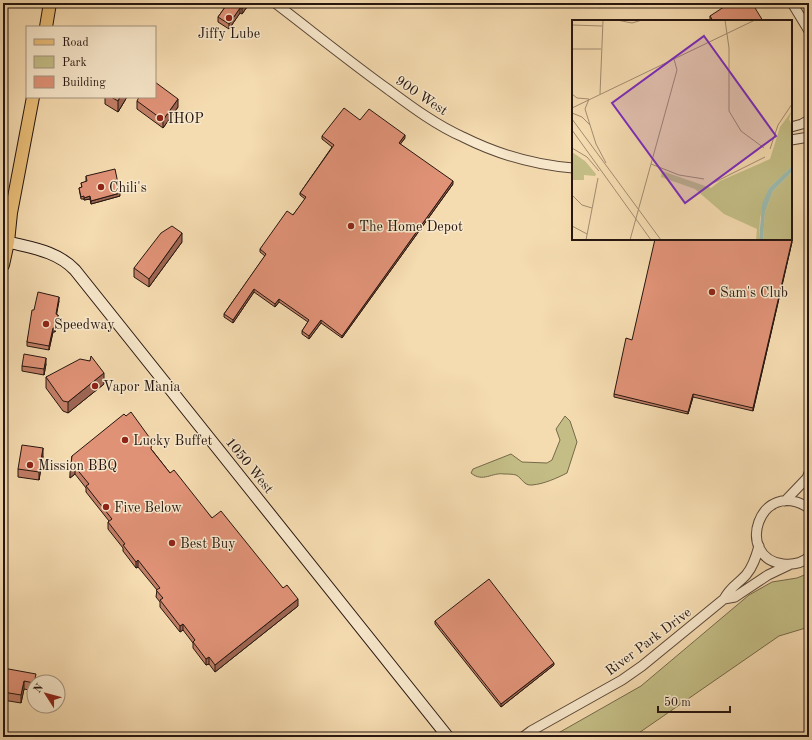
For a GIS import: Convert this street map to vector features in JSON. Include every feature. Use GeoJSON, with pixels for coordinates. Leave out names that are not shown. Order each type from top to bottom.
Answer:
{"type":"FeatureCollection","features":[{"type":"Feature","properties":{"kind":"main road"},"geometry":{"type":"LineString","coordinates":[[46,26],[50,3]]}},
{"type":"Feature","properties":{"kind":"main road"},"geometry":{"type":"LineString","coordinates":[[3,265],[33,98]]}},
{"type":"Feature","properties":{"kind":"main road","name":"1050 West"},"geometry":{"type":"LineString","coordinates":[[8,242],[53,254],[64,260],[75,270],[448,737]]}},
{"type":"Feature","properties":{"kind":"street","name":"900 West"},"geometry":{"type":"LineString","coordinates":[[275,3],[363,71],[422,114],[446,129],[473,142],[504,154],[534,162],[572,168]]}},
{"type":"Feature","properties":{"kind":"street"},"geometry":{"type":"LineString","coordinates":[[792,3],[809,32]]}},
{"type":"Feature","properties":{"kind":"street"},"geometry":{"type":"LineString","coordinates":[[792,127],[809,120]]}},
{"type":"Feature","properties":{"kind":"street"},"geometry":{"type":"LineString","coordinates":[[792,140],[809,137]]}},
{"type":"Feature","properties":{"kind":"street"},"geometry":{"type":"LineString","coordinates":[[785,501],[803,482],[809,473]]}},
{"type":"Feature","properties":{"kind":"street"},"geometry":{"type":"LineString","coordinates":[[788,565],[780,564],[771,560],[764,554],[756,537],[756,529],[762,515],[772,505],[785,501],[794,501],[809,508]]}},
{"type":"Feature","properties":{"kind":"street","name":"River Park Drive"},"geometry":{"type":"LineString","coordinates":[[523,737],[531,731],[622,680],[642,666],[724,599],[729,590],[745,576],[754,563],[759,546]]}},
{"type":"Feature","properties":{"kind":"street","name":"River Park Drive"},"geometry":{"type":"LineString","coordinates":[[724,599],[735,597],[768,575],[809,557]]}},
{"type":"Feature","properties":{"kind":"green space"},"geometry":{"type":"Polygon","coordinates":[[[565,416],[570,421],[577,442],[567,473],[546,482],[529,485],[515,475],[500,474],[480,477],[471,473],[473,469],[511,454],[522,462],[547,463],[552,460],[560,440],[556,429],[565,416]]]}},
{"type":"Feature","properties":{"kind":"green space"},"geometry":{"type":"Polygon","coordinates":[[[809,573],[809,627],[779,636],[633,737],[553,736],[641,686],[749,595],[772,582],[797,578],[809,573]]]}},
{"type":"Feature","properties":{"kind":"building","name":"Jiffy Lube"},"geometry":{"type":"Polygon","coordinates":[[[228,3],[246,3],[242,9],[240,8],[229,24],[218,17],[228,3]]]}},
{"type":"Feature","properties":{"kind":"building"},"geometry":{"type":"Polygon","coordinates":[[[730,3],[752,3],[762,20],[712,20],[710,16],[730,3]]]}},
{"type":"Feature","properties":{"kind":"building"},"geometry":{"type":"Polygon","coordinates":[[[156,83],[178,99],[163,120],[137,101],[138,98],[156,98],[156,83]]]}},
{"type":"Feature","properties":{"kind":"building"},"geometry":{"type":"Polygon","coordinates":[[[113,98],[120,98],[118,101],[113,98]]]}},
{"type":"Feature","properties":{"kind":"building","name":"The Home Depot"},"geometry":{"type":"Polygon","coordinates":[[[344,108],[360,120],[369,109],[405,135],[399,143],[453,181],[342,336],[321,320],[309,336],[302,331],[309,320],[279,299],[275,304],[254,289],[233,320],[224,314],[266,254],[260,249],[287,211],[293,215],[306,197],[300,193],[334,145],[322,136],[344,108]]]}},
{"type":"Feature","properties":{"kind":"building"},"geometry":{"type":"Polygon","coordinates":[[[115,169],[120,193],[91,201],[90,196],[84,198],[84,196],[81,197],[79,188],[82,187],[81,183],[87,181],[86,176],[115,169]]]}},
{"type":"Feature","properties":{"kind":"building"},"geometry":{"type":"Polygon","coordinates":[[[172,226],[182,233],[149,279],[134,268],[161,233],[172,226]]]}},
{"type":"Feature","properties":{"kind":"building","name":"Sam's Club"},"geometry":{"type":"Polygon","coordinates":[[[655,240],[792,240],[753,408],[693,394],[688,412],[614,394],[626,338],[632,340],[655,240]]]}},
{"type":"Feature","properties":{"kind":"building"},"geometry":{"type":"Polygon","coordinates":[[[38,292],[59,297],[56,314],[58,315],[49,346],[27,342],[32,310],[34,310],[38,292]]]}},
{"type":"Feature","properties":{"kind":"building"},"geometry":{"type":"Polygon","coordinates":[[[24,354],[46,358],[44,369],[22,366],[24,354]]]}},
{"type":"Feature","properties":{"kind":"building"},"geometry":{"type":"Polygon","coordinates":[[[91,356],[104,373],[68,402],[63,401],[46,377],[80,359],[90,361],[91,356]]]}},
{"type":"Feature","properties":{"kind":"building"},"geometry":{"type":"Polygon","coordinates":[[[131,412],[152,441],[151,449],[170,473],[174,470],[212,518],[221,511],[283,588],[287,585],[298,599],[215,665],[209,657],[206,659],[193,642],[195,640],[183,624],[180,626],[160,600],[163,598],[156,590],[160,588],[138,560],[136,562],[123,545],[125,544],[108,522],[112,519],[86,486],[89,484],[75,467],[70,471],[72,456],[124,414],[126,416],[131,412]]]}},
{"type":"Feature","properties":{"kind":"building"},"geometry":{"type":"Polygon","coordinates":[[[22,445],[43,448],[39,472],[18,469],[22,445]]]}},
{"type":"Feature","properties":{"kind":"building"},"geometry":{"type":"Polygon","coordinates":[[[489,579],[554,663],[501,704],[435,621],[489,579]]]}},
{"type":"Feature","properties":{"kind":"building"},"geometry":{"type":"Polygon","coordinates":[[[3,668],[36,674],[26,674],[26,681],[24,681],[21,695],[3,692],[3,668]]]}},
{"type":"Feature","properties":{"kind":"place","name":"Jiffy Lube"},"geometry":{"type":"Point","coordinates":[229,18]}},
{"type":"Feature","properties":{"kind":"place","name":"IHOP"},"geometry":{"type":"Point","coordinates":[160,118]}},
{"type":"Feature","properties":{"kind":"place","name":"Chili's"},"geometry":{"type":"Point","coordinates":[101,187]}},
{"type":"Feature","properties":{"kind":"place","name":"The Home Depot"},"geometry":{"type":"Point","coordinates":[351,226]}},
{"type":"Feature","properties":{"kind":"place","name":"Sam's Club"},"geometry":{"type":"Point","coordinates":[712,292]}},
{"type":"Feature","properties":{"kind":"place","name":"Speedway"},"geometry":{"type":"Point","coordinates":[46,324]}},
{"type":"Feature","properties":{"kind":"place","name":"Vapor Mania"},"geometry":{"type":"Point","coordinates":[95,386]}},
{"type":"Feature","properties":{"kind":"place","name":"Lucky Buffet"},"geometry":{"type":"Point","coordinates":[125,440]}},
{"type":"Feature","properties":{"kind":"place","name":"Mission BBQ"},"geometry":{"type":"Point","coordinates":[30,465]}},
{"type":"Feature","properties":{"kind":"place","name":"Five Below"},"geometry":{"type":"Point","coordinates":[106,507]}},
{"type":"Feature","properties":{"kind":"place","name":"Best Buy"},"geometry":{"type":"Point","coordinates":[172,543]}}]}
